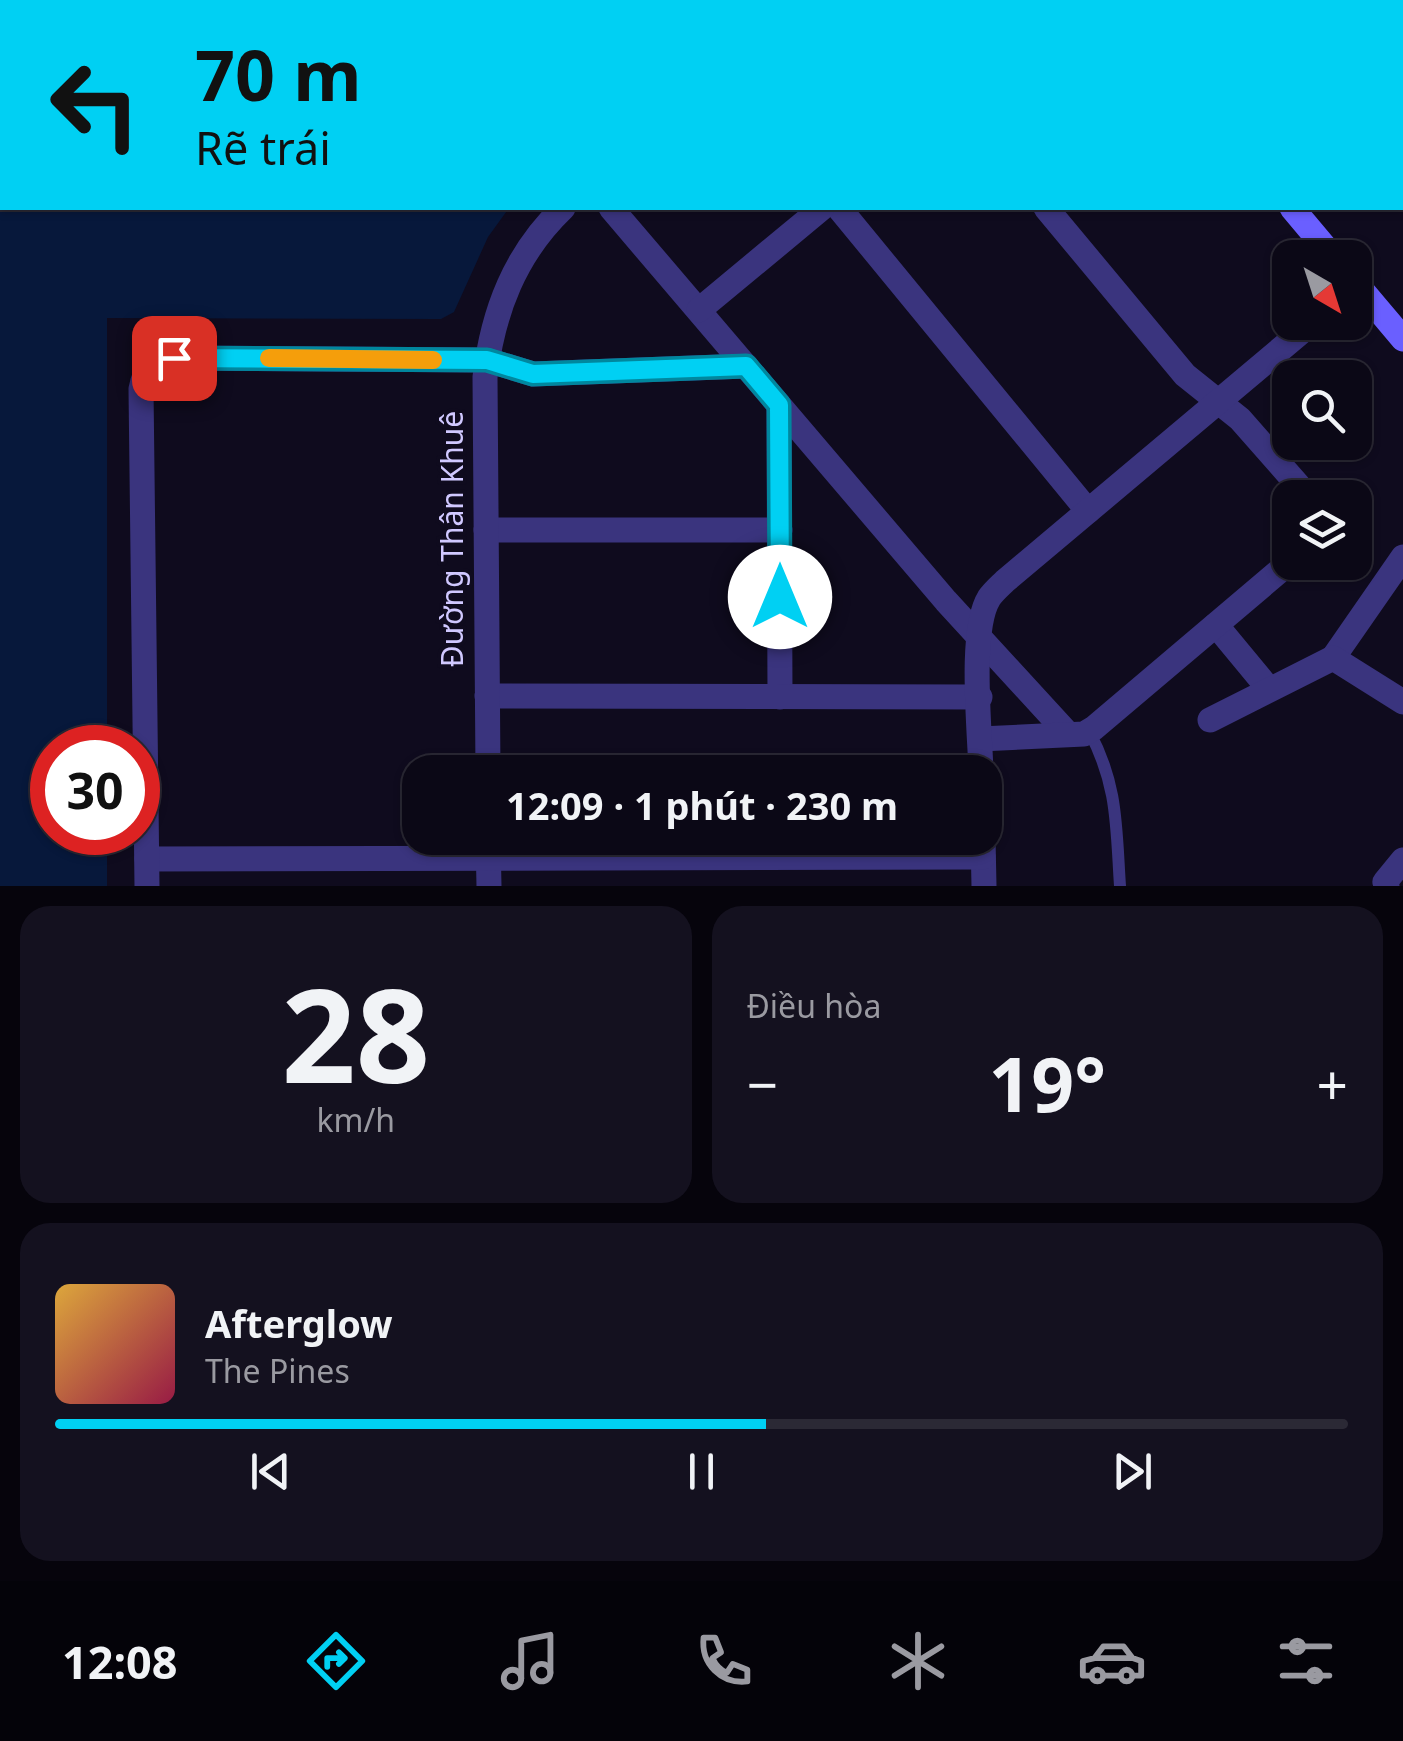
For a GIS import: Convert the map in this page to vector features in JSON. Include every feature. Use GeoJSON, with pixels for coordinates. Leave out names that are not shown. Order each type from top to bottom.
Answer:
{"type":"FeatureCollection","features":[{"type":"Feature","properties":{"kind":"main road"},"geometry":{"type":"LineString","coordinates":[[1294,210],[1319,240]]}},
{"type":"Feature","properties":{"kind":"main road"},"geometry":{"type":"LineString","coordinates":[[1372,303],[1403,339]]}},
{"type":"Feature","properties":{"kind":"street","name":"Đường Thân Khuê"},"geometry":{"type":"LineString","coordinates":[[488,755],[487,360],[496,316],[517,265],[534,239],[562,210]]}},
{"type":"Feature","properties":{"kind":"street"},"geometry":{"type":"LineString","coordinates":[[613,210],[946,601],[1078,733]]}},
{"type":"Feature","properties":{"kind":"street"},"geometry":{"type":"LineString","coordinates":[[698,310],[820,210]]}},
{"type":"Feature","properties":{"kind":"street"},"geometry":{"type":"LineString","coordinates":[[840,210],[1088,512]]}},
{"type":"Feature","properties":{"kind":"street"},"geometry":{"type":"LineString","coordinates":[[1048,210],[1185,374],[1252,432],[1294,480]]}},
{"type":"Feature","properties":{"kind":"street"},"geometry":{"type":"LineString","coordinates":[[980,755],[979,636],[989,598],[1292,340]]}},
{"type":"Feature","properties":{"kind":"street"},"geometry":{"type":"LineString","coordinates":[[147,886],[141,389],[148,370],[164,359],[174,358],[487,360],[533,374],[746,366]]}},
{"type":"Feature","properties":{"kind":"street"},"geometry":{"type":"LineString","coordinates":[[779,405],[780,697]]}},
{"type":"Feature","properties":{"kind":"street"},"geometry":{"type":"LineString","coordinates":[[486,530],[780,530]]}},
{"type":"Feature","properties":{"kind":"street"},"geometry":{"type":"LineString","coordinates":[[1210,720],[1334,658],[1403,557]]}},
{"type":"Feature","properties":{"kind":"street"},"geometry":{"type":"LineString","coordinates":[[980,739],[1078,733],[1272,577]]}},
{"type":"Feature","properties":{"kind":"street"},"geometry":{"type":"LineString","coordinates":[[1216,625],[1264,683]]}},
{"type":"Feature","properties":{"kind":"street"},"geometry":{"type":"LineString","coordinates":[[1334,658],[1403,702]]}},
{"type":"Feature","properties":{"kind":"street"},"geometry":{"type":"LineString","coordinates":[[487,696],[980,697]]}},
{"type":"Feature","properties":{"kind":"street"},"geometry":{"type":"LineString","coordinates":[[146,860],[489,861],[701,855]]}},
{"type":"Feature","properties":{"kind":"street"},"geometry":{"type":"LineString","coordinates":[[983,855],[984,886]]}},
{"type":"Feature","properties":{"kind":"street"},"geometry":{"type":"LineString","coordinates":[[1386,886],[1403,860]]}},
{"type":"Feature","properties":{"kind":"lane"},"geometry":{"type":"LineString","coordinates":[[1078,733],[1104,758],[1113,787],[1120,886]]}},
{"type":"Feature","properties":{"kind":"water"},"geometry":{"type":"Polygon","coordinates":[[[0,210],[508,210],[488,237],[454,312],[441,319],[107,318],[107,725],[30,725],[30,855],[107,855],[107,886],[0,886],[0,210]]]}},
{"type":"Feature","properties":{"kind":"slow traffic"},"geometry":{"type":"LineString","coordinates":[[269,358],[433,360]]}},
{"type":"Feature","properties":{"kind":"route"},"geometry":{"type":"LineString","coordinates":[[174,358],[487,360],[533,374],[746,366],[779,405],[780,597]]}}]}
